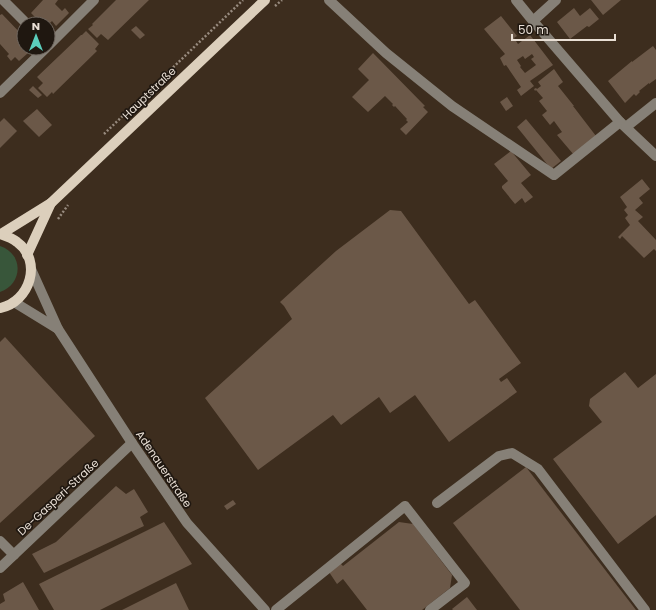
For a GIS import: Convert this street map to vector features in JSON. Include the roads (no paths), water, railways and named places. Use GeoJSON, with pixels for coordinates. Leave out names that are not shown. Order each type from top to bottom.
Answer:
{"type":"FeatureCollection","features":[{"type":"Feature","properties":{"kind":"main road","name":"Hauptstraße"},"geometry":{"type":"LineString","coordinates":[[0,234],[51,203],[264,0]]}},
{"type":"Feature","properties":{"kind":"main road","name":"Hauptstraße"},"geometry":{"type":"LineString","coordinates":[[28,255],[51,203]]}},
{"type":"Feature","properties":{"kind":"main road"},"geometry":{"type":"LineString","coordinates":[[0,234],[9,236],[20,244],[28,255],[31,269],[29,282],[23,293],[14,302],[0,308]]}},
{"type":"Feature","properties":{"kind":"street"},"geometry":{"type":"LineString","coordinates":[[3,0],[19,16]]}},
{"type":"Feature","properties":{"kind":"street"},"geometry":{"type":"LineString","coordinates":[[56,38],[94,0]]}},
{"type":"Feature","properties":{"kind":"street"},"geometry":{"type":"LineString","coordinates":[[329,0],[386,53],[452,106],[554,175],[656,103]]}},
{"type":"Feature","properties":{"kind":"street"},"geometry":{"type":"LineString","coordinates":[[516,0],[532,21],[623,125],[656,156]]}},
{"type":"Feature","properties":{"kind":"street"},"geometry":{"type":"LineString","coordinates":[[532,21],[556,0]]}},
{"type":"Feature","properties":{"kind":"street"},"geometry":{"type":"LineString","coordinates":[[0,93],[38,56]]}},
{"type":"Feature","properties":{"kind":"street","name":"Adenauerstraße"},"geometry":{"type":"LineString","coordinates":[[31,269],[58,329],[132,443],[187,523],[265,610]]}},
{"type":"Feature","properties":{"kind":"street","name":"Adenauerstraße"},"geometry":{"type":"LineString","coordinates":[[14,302],[58,329]]}},
{"type":"Feature","properties":{"kind":"street","name":"De-Gasperi-Straße"},"geometry":{"type":"LineString","coordinates":[[0,568],[132,443]]}},
{"type":"Feature","properties":{"kind":"street"},"geometry":{"type":"LineString","coordinates":[[437,503],[499,456],[512,453],[538,469],[645,610]]}},
{"type":"Feature","properties":{"kind":"street"},"geometry":{"type":"LineString","coordinates":[[276,610],[405,506],[465,583],[430,610]]}},
{"type":"Feature","properties":{"kind":"street"},"geometry":{"type":"LineString","coordinates":[[0,541],[14,555]]}}]}
